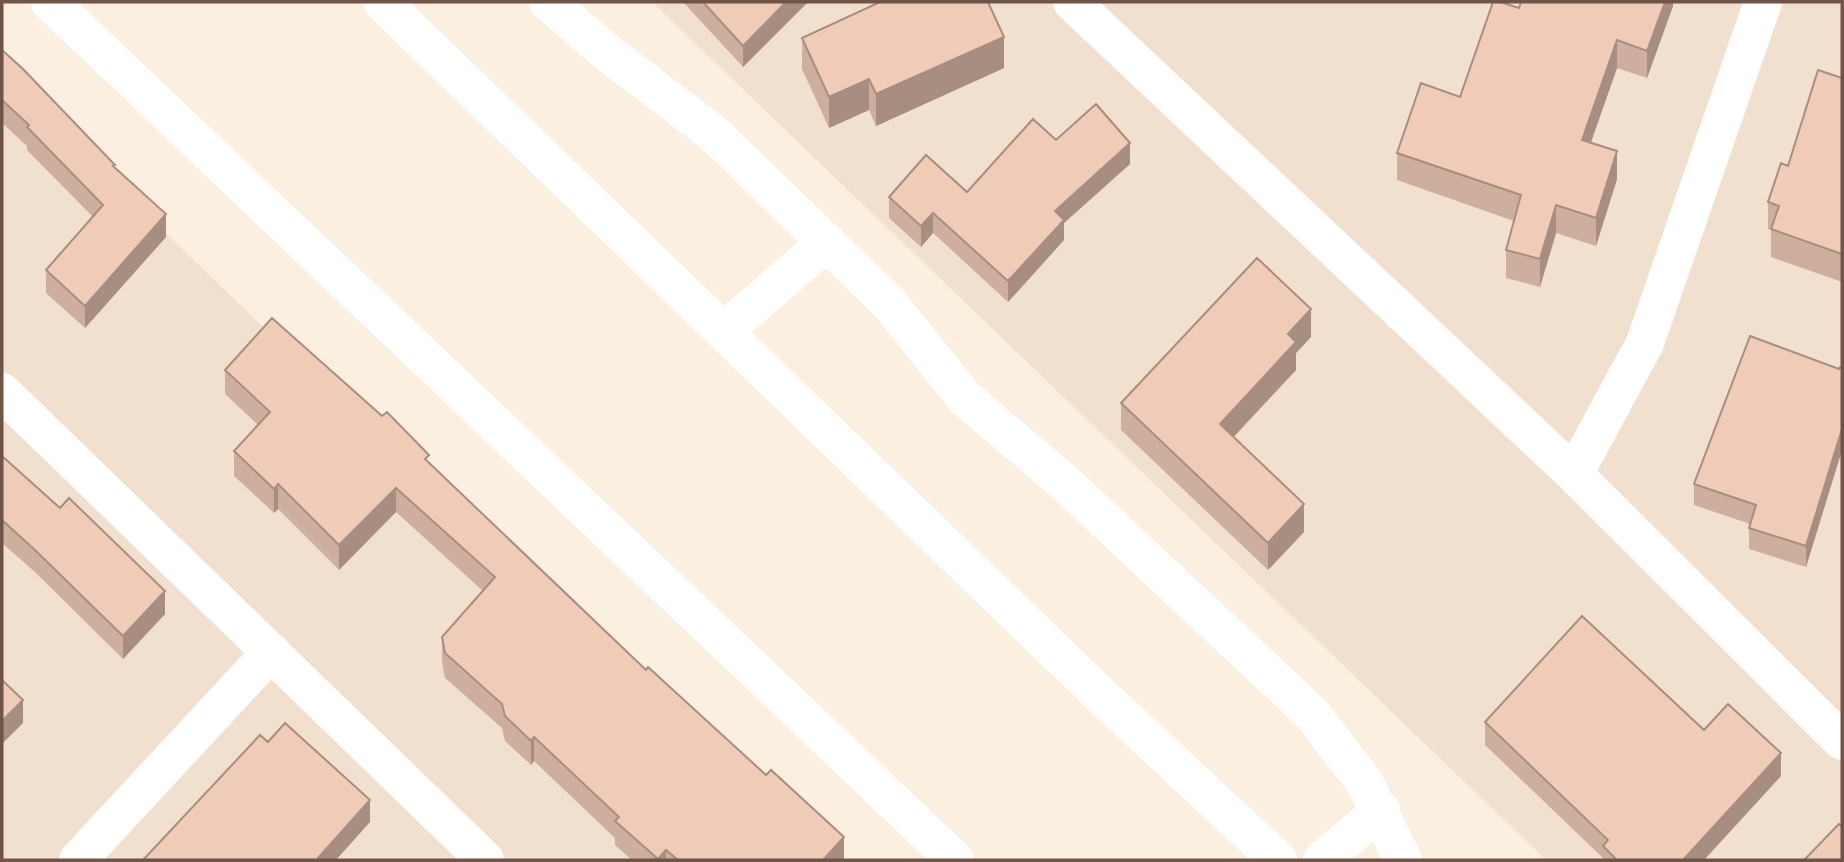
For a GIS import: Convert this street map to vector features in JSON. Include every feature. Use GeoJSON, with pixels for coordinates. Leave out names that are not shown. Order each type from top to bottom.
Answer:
{"type":"FeatureCollection","features":[{"type":"Feature","properties":{"kind":"street"},"geometry":{"type":"LineString","coordinates":[[50,2],[951,858]]}},
{"type":"Feature","properties":{"kind":"street"},"geometry":{"type":"LineString","coordinates":[[382,2],[1095,690],[1278,860]]}},
{"type":"Feature","properties":{"kind":"street"},"geometry":{"type":"LineString","coordinates":[[548,2],[608,54],[713,133],[889,303],[965,398],[1066,484],[1312,714],[1365,783],[1381,810],[1403,860]]}},
{"type":"Feature","properties":{"kind":"street"},"geometry":{"type":"LineString","coordinates":[[1072,2],[1574,474],[1842,741]]}},
{"type":"Feature","properties":{"kind":"street"},"geometry":{"type":"LineString","coordinates":[[1574,474],[1645,343],[1763,2]]}},
{"type":"Feature","properties":{"kind":"street"},"geometry":{"type":"LineString","coordinates":[[724,331],[827,242]]}},
{"type":"Feature","properties":{"kind":"street"},"geometry":{"type":"LineString","coordinates":[[2,392],[485,860]]}},
{"type":"Feature","properties":{"kind":"street"},"geometry":{"type":"LineString","coordinates":[[78,860],[271,652]]}},
{"type":"Feature","properties":{"kind":"street"},"geometry":{"type":"LineString","coordinates":[[1322,860],[1381,810]]}},
{"type":"Feature","properties":{"kind":"shaded area"},"geometry":{"type":"Polygon","coordinates":[[[652,2],[1842,2],[1842,860],[1546,860],[652,2]]]}},
{"type":"Feature","properties":{"kind":"shaded area"},"geometry":{"type":"Polygon","coordinates":[[[2,75],[815,860],[2,860],[2,75]]]}},
{"type":"Feature","properties":{"kind":"building"},"geometry":{"type":"Polygon","coordinates":[[[703,2],[786,2],[743,46],[703,2]]]}},
{"type":"Feature","properties":{"kind":"building"},"geometry":{"type":"Polygon","coordinates":[[[880,2],[988,2],[1004,37],[876,94],[869,79],[829,97],[802,38],[880,2]]]}},
{"type":"Feature","properties":{"kind":"building"},"geometry":{"type":"Polygon","coordinates":[[[1493,2],[1519,8],[1521,2],[1665,2],[1647,51],[1617,40],[1582,140],[1617,151],[1596,218],[1556,205],[1540,259],[1506,250],[1521,195],[1397,153],[1421,83],[1460,97],[1493,2]]]}},
{"type":"Feature","properties":{"kind":"building"},"geometry":{"type":"Polygon","coordinates":[[[2,50],[115,165],[113,166],[166,214],[85,306],[46,270],[103,205],[27,127],[29,125],[2,100],[2,50]]]}},
{"type":"Feature","properties":{"kind":"building"},"geometry":{"type":"Polygon","coordinates":[[[1818,70],[1842,78],[1842,254],[1771,229],[1779,206],[1768,202],[1781,163],[1788,166],[1818,70]]]}},
{"type":"Feature","properties":{"kind":"building"},"geometry":{"type":"Polygon","coordinates":[[[1096,104],[1130,143],[1055,211],[1064,220],[1008,281],[933,213],[921,226],[889,197],[926,155],[967,192],[1033,119],[1056,140],[1096,104]]]}},
{"type":"Feature","properties":{"kind":"building"},"geometry":{"type":"Polygon","coordinates":[[[1257,258],[1311,309],[1288,334],[1296,342],[1220,424],[1304,504],[1268,543],[1121,403],[1257,258]]]}},
{"type":"Feature","properties":{"kind":"building"},"geometry":{"type":"Polygon","coordinates":[[[272,318],[382,416],[387,412],[429,455],[425,459],[646,670],[648,667],[766,775],[771,770],[844,837],[823,860],[678,860],[666,850],[658,859],[615,821],[619,817],[534,737],[531,741],[505,716],[502,704],[445,653],[442,637],[495,577],[396,488],[339,545],[278,484],[274,489],[234,451],[270,412],[225,370],[272,318]]]}},
{"type":"Feature","properties":{"kind":"building"},"geometry":{"type":"Polygon","coordinates":[[[1750,336],[1842,368],[1842,429],[1806,546],[1749,528],[1756,505],[1694,484],[1750,336]]]}},
{"type":"Feature","properties":{"kind":"building"},"geometry":{"type":"Polygon","coordinates":[[[2,456],[60,508],[69,498],[165,591],[123,636],[2,520],[2,456]]]}},
{"type":"Feature","properties":{"kind":"building"},"geometry":{"type":"Polygon","coordinates":[[[1582,616],[1704,730],[1728,704],[1781,753],[1683,860],[1613,860],[1615,858],[1603,846],[1608,840],[1485,722],[1582,616]]]}},
{"type":"Feature","properties":{"kind":"building"},"geometry":{"type":"Polygon","coordinates":[[[2,680],[23,700],[2,721],[2,680]]]}},
{"type":"Feature","properties":{"kind":"building"},"geometry":{"type":"Polygon","coordinates":[[[285,723],[370,800],[318,858],[320,860],[143,860],[260,735],[268,742],[285,723]]]}},
{"type":"Feature","properties":{"kind":"building"},"geometry":{"type":"Polygon","coordinates":[[[1839,824],[1842,827],[1842,860],[1804,860],[1839,824]]]}}]}
